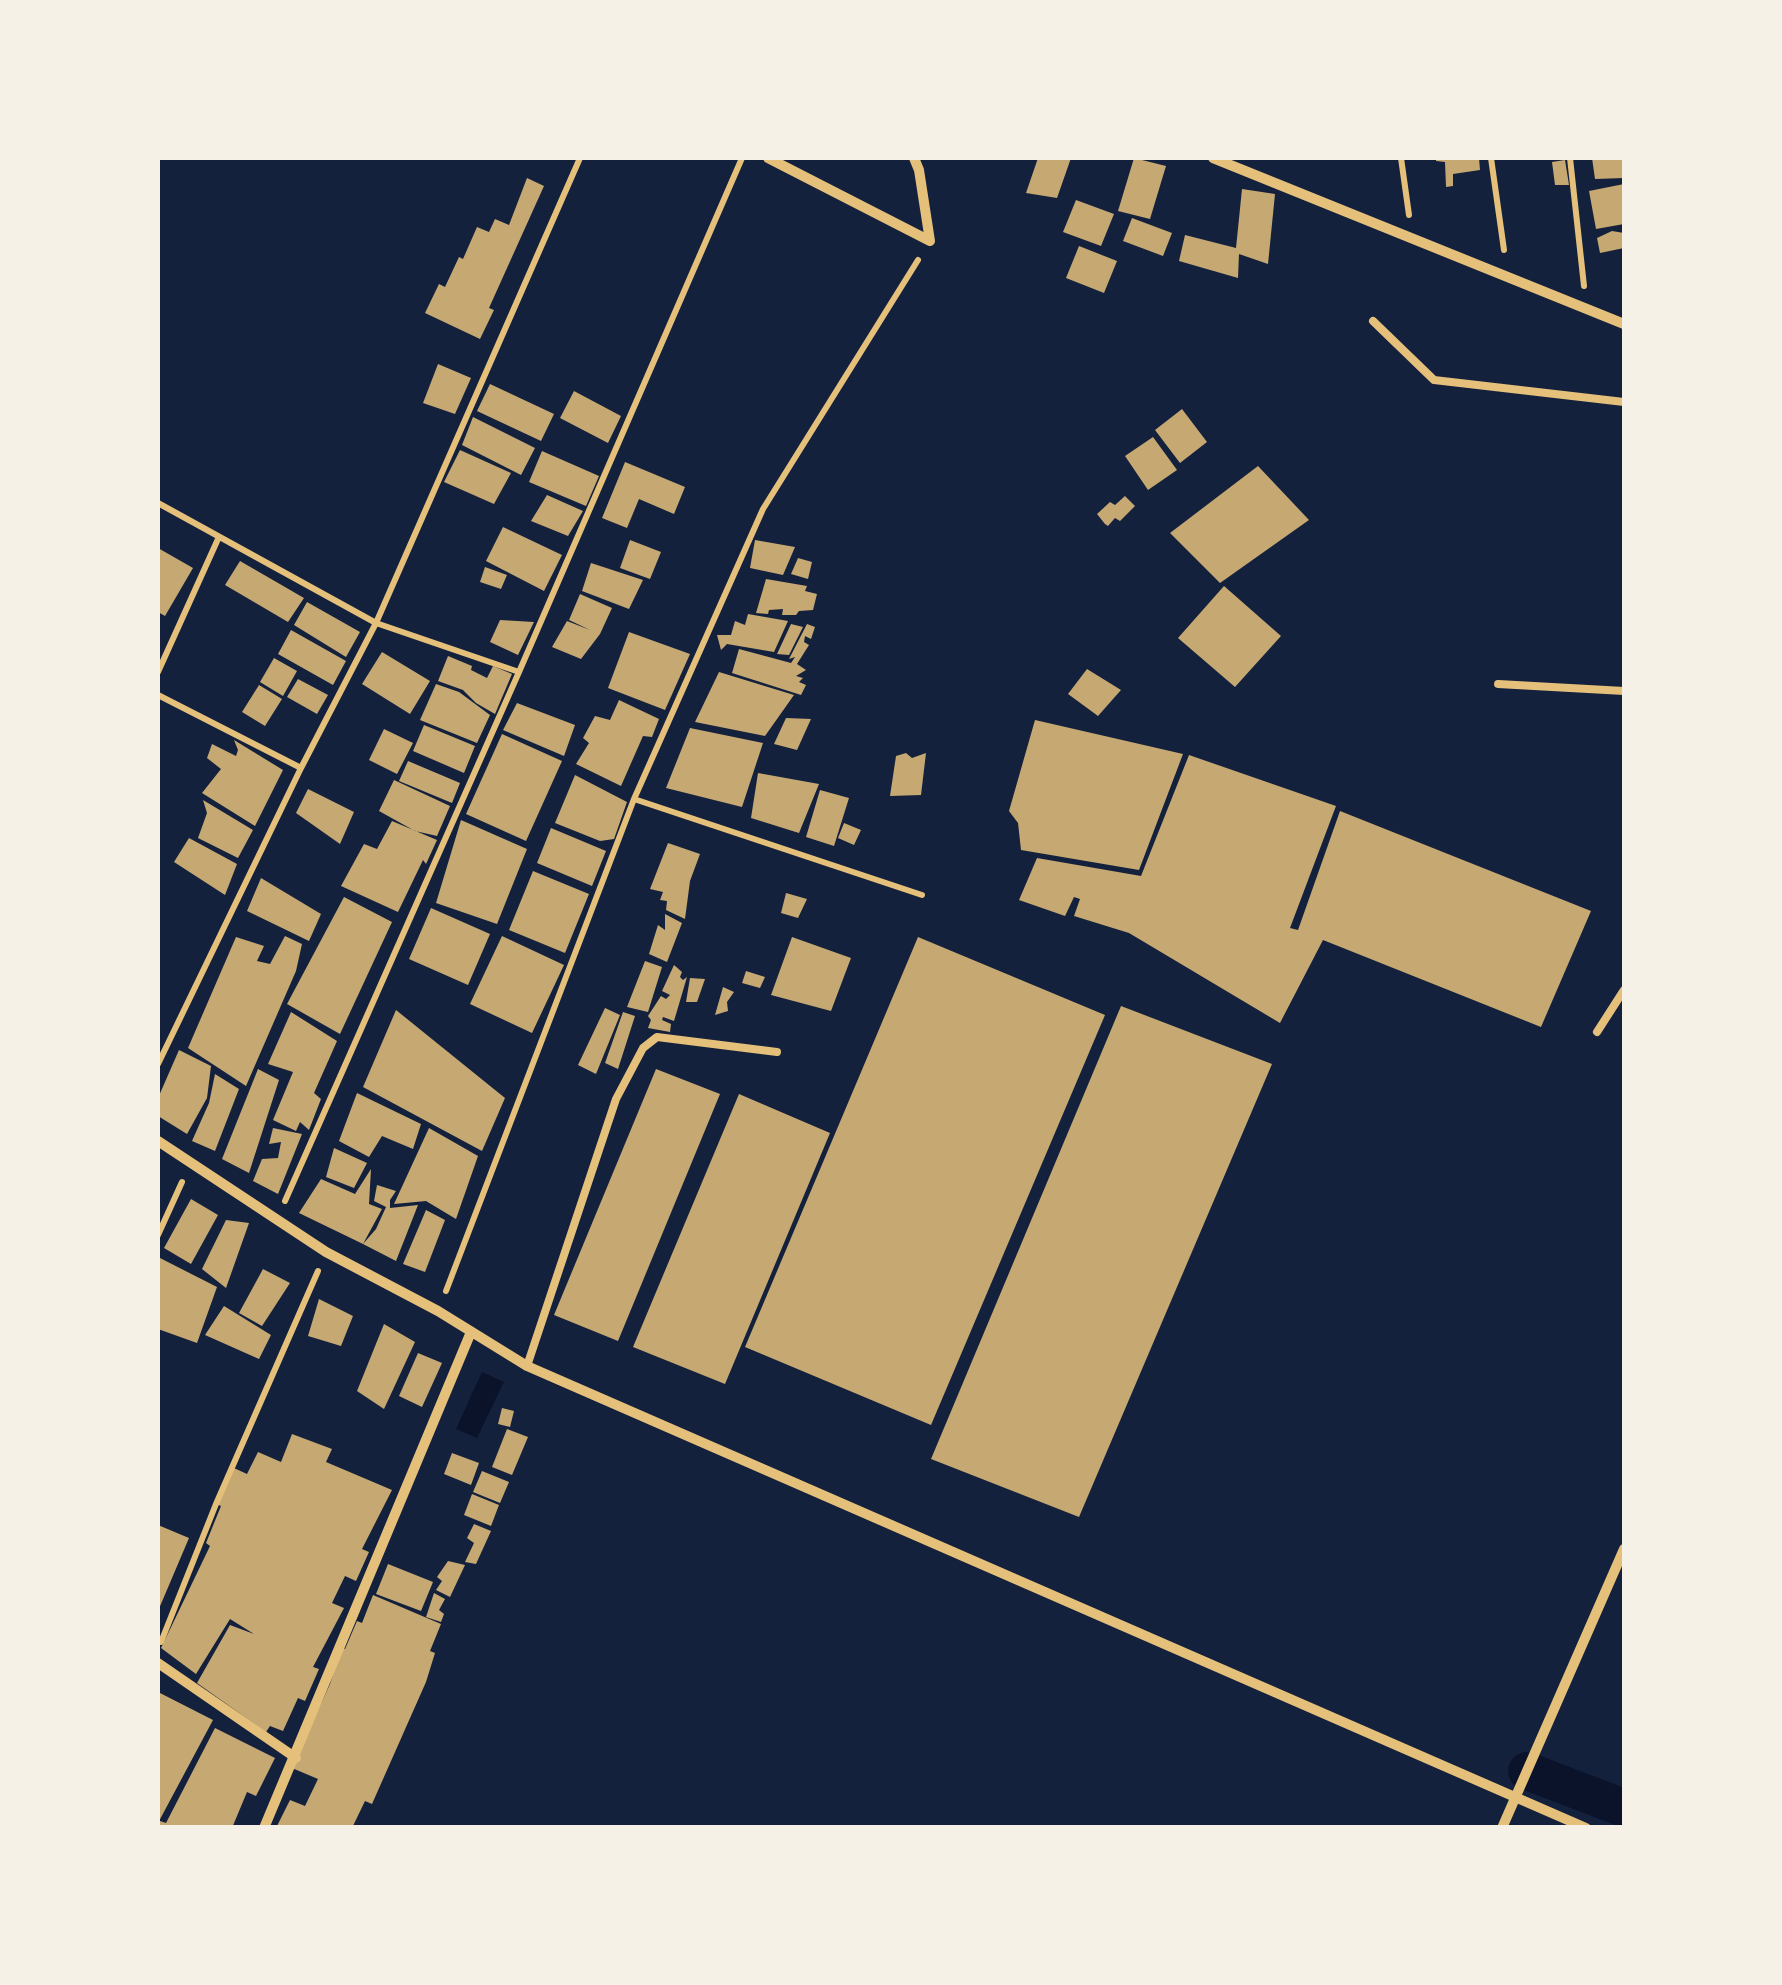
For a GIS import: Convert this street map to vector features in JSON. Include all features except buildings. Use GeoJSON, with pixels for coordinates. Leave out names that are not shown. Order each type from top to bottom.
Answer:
{"type":"FeatureCollection","features":[{"type":"Feature","properties":{"kind":"street"},"geometry":{"type":"LineString","coordinates":[[768,158],[930,241]]}},
{"type":"Feature","properties":{"kind":"street"},"geometry":{"type":"LineString","coordinates":[[914,158],[930,241]]}},
{"type":"Feature","properties":{"kind":"street"},"geometry":{"type":"LineString","coordinates":[[1214,158],[1624,324]]}},
{"type":"Feature","properties":{"kind":"street"},"geometry":{"type":"LineString","coordinates":[[158,1141],[326,1252],[438,1311],[527,1366],[1586,1828]]}},
{"type":"Feature","properties":{"kind":"street"},"geometry":{"type":"LineString","coordinates":[[264,1828],[471,1332]]}},
{"type":"Feature","properties":{"kind":"street"},"geometry":{"type":"LineString","coordinates":[[1502,1828],[1624,1549]]}},
{"type":"Feature","properties":{"kind":"street"},"geometry":{"type":"LineString","coordinates":[[158,1663],[296,1758]]}},
{"type":"Feature","properties":{"kind":"lane"},"geometry":{"type":"LineString","coordinates":[[1373,321],[1434,380],[1624,402]]}},
{"type":"Feature","properties":{"kind":"lane"},"geometry":{"type":"LineString","coordinates":[[1498,684],[1624,691]]}},
{"type":"Feature","properties":{"kind":"lane"},"geometry":{"type":"LineString","coordinates":[[1597,1032],[1624,990]]}},
{"type":"Feature","properties":{"kind":"lane"},"geometry":{"type":"LineString","coordinates":[[527,1366],[616,1099],[643,1048],[657,1038],[777,1052]]}},
{"type":"Feature","properties":{"kind":"path"},"geometry":{"type":"LineString","coordinates":[[158,1064],[376,623],[580,158]]}},
{"type":"Feature","properties":{"kind":"path"},"geometry":{"type":"LineString","coordinates":[[277,1219],[742,158]]}},
{"type":"Feature","properties":{"kind":"path"},"geometry":{"type":"LineString","coordinates":[[1401,158],[1412,236]]}},
{"type":"Feature","properties":{"kind":"path"},"geometry":{"type":"LineString","coordinates":[[1491,158],[1507,274]]}},
{"type":"Feature","properties":{"kind":"path"},"geometry":{"type":"LineString","coordinates":[[1570,158],[1586,308]]}},
{"type":"Feature","properties":{"kind":"path"},"geometry":{"type":"LineString","coordinates":[[438,1311],[634,799],[763,509],[930,241]]}},
{"type":"Feature","properties":{"kind":"path"},"geometry":{"type":"LineString","coordinates":[[158,503],[376,623],[519,672]]}},
{"type":"Feature","properties":{"kind":"path"},"geometry":{"type":"LineString","coordinates":[[158,672],[218,539]]}},
{"type":"Feature","properties":{"kind":"path"},"geometry":{"type":"LineString","coordinates":[[158,695],[301,768]]}},
{"type":"Feature","properties":{"kind":"path"},"geometry":{"type":"LineString","coordinates":[[634,799],[922,895]]}},
{"type":"Feature","properties":{"kind":"path"},"geometry":{"type":"LineString","coordinates":[[158,1235],[190,1163]]}},
{"type":"Feature","properties":{"kind":"path"},"geometry":{"type":"LineString","coordinates":[[158,1650],[216,1504],[326,1252]]}},
{"type":"Feature","properties":{"kind":"water"},"geometry":{"type":"Polygon","coordinates":[[[482,1372],[504,1382],[477,1438],[456,1429],[482,1372]]]}},
{"type":"Feature","properties":{"kind":"waterway"},"geometry":{"type":"LineString","coordinates":[[1527,1771],[1624,1808]]}}]}
